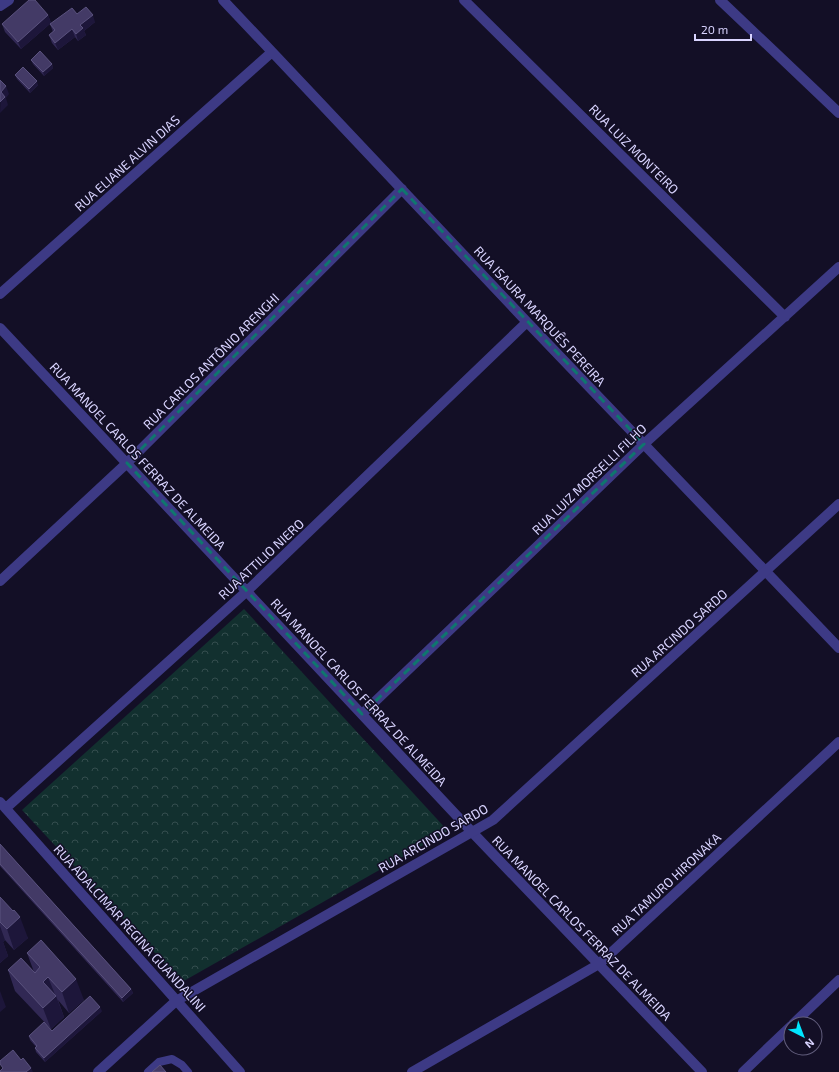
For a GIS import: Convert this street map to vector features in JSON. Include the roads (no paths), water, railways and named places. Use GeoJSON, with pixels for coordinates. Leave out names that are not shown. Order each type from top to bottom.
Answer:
{"type":"FeatureCollection","features":[{"type":"Feature","properties":{"kind":"street"},"geometry":{"type":"LineString","coordinates":[[0,6],[9,0]]}},
{"type":"Feature","properties":{"kind":"street","name":"RUA ISAURA MARQUÊS PEREIRA"},"geometry":{"type":"LineString","coordinates":[[223,0],[527,322],[839,648]]}},
{"type":"Feature","properties":{"kind":"street","name":"RUA LUIZ MONTEIRO"},"geometry":{"type":"LineString","coordinates":[[464,0],[785,317]]}},
{"type":"Feature","properties":{"kind":"street"},"geometry":{"type":"LineString","coordinates":[[722,1],[839,113]]}},
{"type":"Feature","properties":{"kind":"street","name":"RUA ELIANE ALVIN DIAS"},"geometry":{"type":"LineString","coordinates":[[0,294],[272,52]]}},
{"type":"Feature","properties":{"kind":"street","name":"RUA CARLOS ANTÔNIO ARENGHI"},"geometry":{"type":"LineString","coordinates":[[0,581],[127,463],[402,189]]}},
{"type":"Feature","properties":{"kind":"street","name":"RUA LUIZ MORSELLI FILHO"},"geometry":{"type":"LineString","coordinates":[[362,714],[644,444],[839,267]]}},
{"type":"Feature","properties":{"kind":"street","name":"RUA ATTILIO NIERO"},"geometry":{"type":"LineString","coordinates":[[3,805],[247,592],[527,322]]}},
{"type":"Feature","properties":{"kind":"street","name":"RUA MANOEL CARLOS FERRAZ DE ALMEIDA"},"geometry":{"type":"LineString","coordinates":[[0,328],[472,832],[702,1072]]}},
{"type":"Feature","properties":{"kind":"street","name":"RUA ARCINDO SARDO"},"geometry":{"type":"LineString","coordinates":[[98,1072],[176,1001],[493,820],[839,504]]}},
{"type":"Feature","properties":{"kind":"street","name":"RUA TAMURO HIRONAKA"},"geometry":{"type":"LineString","coordinates":[[412,1072],[599,964],[839,742]]}},
{"type":"Feature","properties":{"kind":"street","name":"RUA ADALCIMAR REGINA GUANDALINI"},"geometry":{"type":"LineString","coordinates":[[3,805],[240,1072]]}},
{"type":"Feature","properties":{"kind":"street"},"geometry":{"type":"LineString","coordinates":[[801,1016],[839,980]]}},
{"type":"Feature","properties":{"kind":"street"},"geometry":{"type":"LineString","coordinates":[[743,1072],[783,1034]]}},
{"type":"Feature","properties":{"kind":"lane"},"geometry":{"type":"LineString","coordinates":[[148,1072],[159,1062],[172,1059],[182,1065],[188,1072]]}}]}
